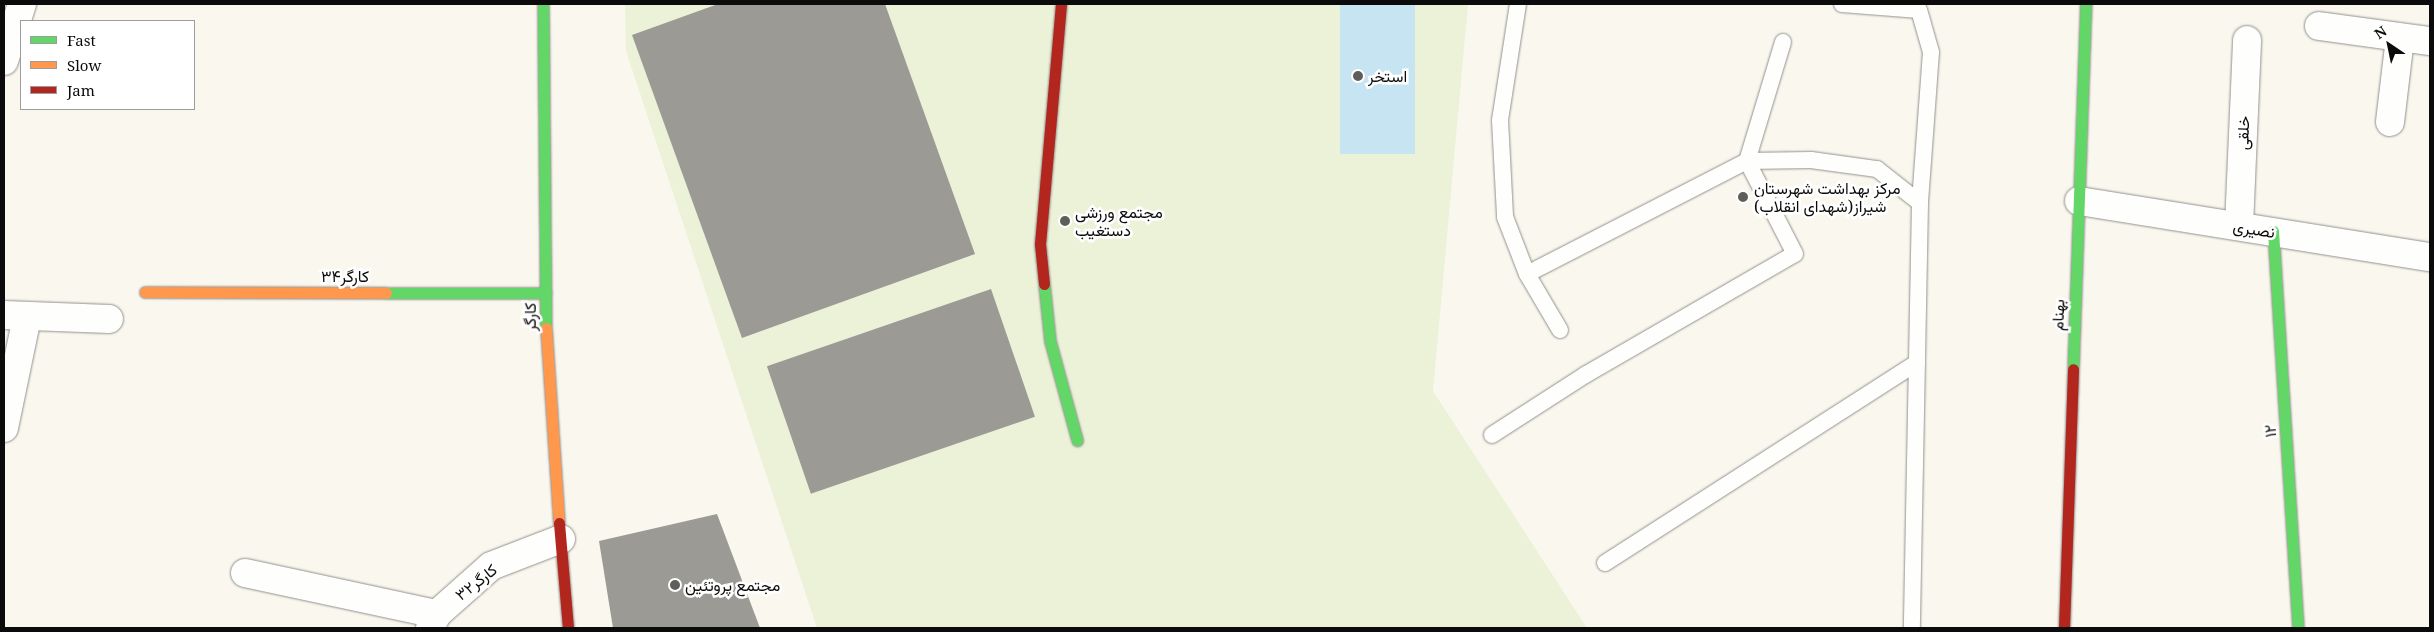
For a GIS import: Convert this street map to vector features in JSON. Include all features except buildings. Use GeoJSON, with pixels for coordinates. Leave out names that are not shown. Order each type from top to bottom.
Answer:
{"type":"FeatureCollection","features":[{"type":"Feature","properties":{"kind":"street"},"geometry":{"type":"LineString","coordinates":[[4,61],[22,4]]}},
{"type":"Feature","properties":{"kind":"street","name":"کارگر"},"geometry":{"type":"LineString","coordinates":[[543,4],[546,293],[568,628]]}},
{"type":"Feature","properties":{"kind":"street"},"geometry":{"type":"LineString","coordinates":[[1061,4],[1040,244],[1050,341],[1077,440]]}},
{"type":"Feature","properties":{"kind":"street","name":"بهنام"},"geometry":{"type":"LineString","coordinates":[[2064,628],[2086,4]]}},
{"type":"Feature","properties":{"kind":"street"},"geometry":{"type":"LineString","coordinates":[[2319,26],[2430,41]]}},
{"type":"Feature","properties":{"kind":"street"},"geometry":{"type":"LineString","coordinates":[[2390,122],[2400,38]]}},
{"type":"Feature","properties":{"kind":"street","name":"خلقی"},"geometry":{"type":"LineString","coordinates":[[2239,226],[2247,40]]}},
{"type":"Feature","properties":{"kind":"street","name":"نصیری"},"geometry":{"type":"LineString","coordinates":[[2079,200],[2430,257]]}},
{"type":"Feature","properties":{"kind":"street","name":"۱۲"},"geometry":{"type":"LineString","coordinates":[[2273,232],[2298,628]]}},
{"type":"Feature","properties":{"kind":"street","name":"کارگر۳۴"},"geometry":{"type":"LineString","coordinates":[[145,292],[546,293]]}},
{"type":"Feature","properties":{"kind":"street"},"geometry":{"type":"LineString","coordinates":[[4,428],[15,316],[109,319]]}},
{"type":"Feature","properties":{"kind":"street","name":"کارگر۳۲"},"geometry":{"type":"LineString","coordinates":[[434,621],[491,566],[561,539]]}},
{"type":"Feature","properties":{"kind":"street"},"geometry":{"type":"LineString","coordinates":[[245,573],[434,621]]}},
{"type":"Feature","properties":{"kind":"lane"},"geometry":{"type":"LineString","coordinates":[[1518,4],[1500,120],[1505,217],[1527,274],[1560,330]]}},
{"type":"Feature","properties":{"kind":"lane"},"geometry":{"type":"LineString","coordinates":[[1842,4],[1919,10],[1931,52],[1920,203],[1912,628]]}},
{"type":"Feature","properties":{"kind":"lane"},"geometry":{"type":"LineString","coordinates":[[1492,435],[1585,375],[1794,254],[1748,161],[1783,42]]}},
{"type":"Feature","properties":{"kind":"lane"},"geometry":{"type":"LineString","coordinates":[[1527,274],[1748,161],[1811,160],[1877,169],[1920,203]]}},
{"type":"Feature","properties":{"kind":"lane"},"geometry":{"type":"LineString","coordinates":[[1606,564],[1917,363]]}},
{"type":"Feature","properties":{"kind":"green space","name":"مجتمع ورزشی دستغیب"},"geometry":{"type":"Polygon","coordinates":[[[625,4],[1468,4],[1433,391],[1587,628],[817,628],[626,51],[625,4]]]}},
{"type":"Feature","properties":{"kind":"water","name":"استخر"},"geometry":{"type":"Polygon","coordinates":[[[1340,4],[1415,4],[1415,154],[1340,154],[1340,4]]]}},
{"type":"Feature","properties":{"kind":"traffic: fast"},"geometry":{"type":"LineString","coordinates":[[543,4],[546,328]]}},
{"type":"Feature","properties":{"kind":"traffic: fast"},"geometry":{"type":"LineString","coordinates":[[2073,369],[2086,4]]}},
{"type":"Feature","properties":{"kind":"traffic: fast"},"geometry":{"type":"LineString","coordinates":[[2273,231],[2298,628]]}},
{"type":"Feature","properties":{"kind":"traffic: fast"},"geometry":{"type":"LineString","coordinates":[[1044,284],[1050,341],[1077,440]]}},
{"type":"Feature","properties":{"kind":"traffic: fast"},"geometry":{"type":"LineString","coordinates":[[386,293],[546,293]]}},
{"type":"Feature","properties":{"kind":"traffic: slow"},"geometry":{"type":"LineString","coordinates":[[145,292],[386,293]]}},
{"type":"Feature","properties":{"kind":"traffic: slow"},"geometry":{"type":"LineString","coordinates":[[546,328],[559,523]]}},
{"type":"Feature","properties":{"kind":"traffic: jam"},"geometry":{"type":"LineString","coordinates":[[1044,284],[1040,244],[1061,4]]}},
{"type":"Feature","properties":{"kind":"traffic: jam"},"geometry":{"type":"LineString","coordinates":[[2064,628],[2073,369]]}},
{"type":"Feature","properties":{"kind":"traffic: jam"},"geometry":{"type":"LineString","coordinates":[[559,523],[568,628]]}},
{"type":"Feature","properties":{"kind":"place","name":"استخر"},"geometry":{"type":"Point","coordinates":[1358,76]}},
{"type":"Feature","properties":{"kind":"place","name":"مرکز بهداشت شهرستان شیراز(شهدای انقلاب)"},"geometry":{"type":"Point","coordinates":[1743,197]}},
{"type":"Feature","properties":{"kind":"place","name":"مجتمع ورزشی دستغیب"},"geometry":{"type":"Point","coordinates":[1065,221]}},
{"type":"Feature","properties":{"kind":"place","name":"مجتمع پروتئین"},"geometry":{"type":"Point","coordinates":[675,585]}}]}
